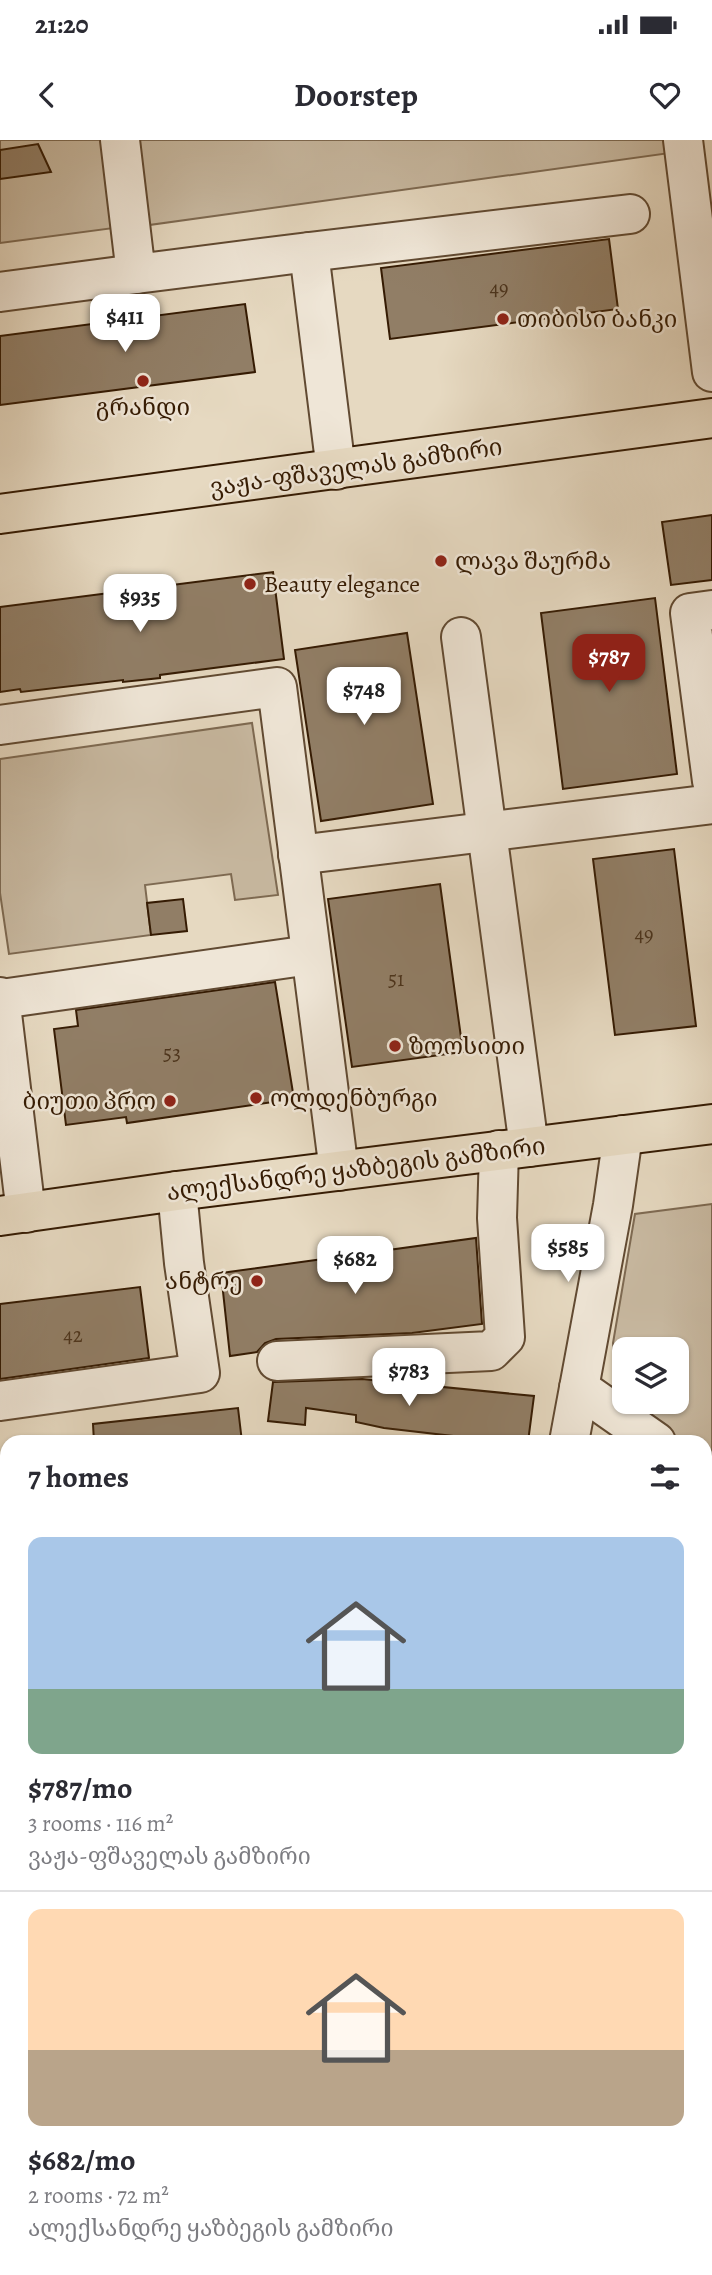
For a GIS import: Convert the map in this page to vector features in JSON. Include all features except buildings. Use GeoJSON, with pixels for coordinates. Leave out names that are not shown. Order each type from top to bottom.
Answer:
{"type":"FeatureCollection","features":[{"type":"Feature","properties":{"kind":"main road","name":"ვაჟა-ფშაველას გამზირი"},"geometry":{"type":"LineString","coordinates":[[0,514],[712,418]]}},
{"type":"Feature","properties":{"kind":"main road","name":"ალექსანდრე ყაზბეგის გამზირი"},"geometry":{"type":"LineString","coordinates":[[13,1214],[712,1124]]}},
{"type":"Feature","properties":{"kind":"street"},"geometry":{"type":"LineString","coordinates":[[120,140],[136,274]]}},
{"type":"Feature","properties":{"kind":"street"},"geometry":{"type":"LineString","coordinates":[[683,140],[712,372]]}},
{"type":"Feature","properties":{"kind":"street"},"geometry":{"type":"LineString","coordinates":[[0,292],[630,214]]}},
{"type":"Feature","properties":{"kind":"street"},"geometry":{"type":"LineString","coordinates":[[309,252],[336,470]]}},
{"type":"Feature","properties":{"kind":"street"},"geometry":{"type":"LineString","coordinates":[[712,610],[690,613],[712,781]]}},
{"type":"Feature","properties":{"kind":"street"},"geometry":{"type":"LineString","coordinates":[[277,1361],[491,1351],[505,1337],[497,1218],[514,1149],[487,831],[461,638]]}},
{"type":"Feature","properties":{"kind":"street"},"geometry":{"type":"LineString","coordinates":[[0,725],[277,687],[339,1171]]}},
{"type":"Feature","properties":{"kind":"street"},"geometry":{"type":"LineString","coordinates":[[299,855],[712,804]]}},
{"type":"Feature","properties":{"kind":"street"},"geometry":{"type":"LineString","coordinates":[[13,1214],[1,998],[310,955]]}},
{"type":"Feature","properties":{"kind":"street"},"geometry":{"type":"LineString","coordinates":[[570,1435],[613,1205],[623,1135]]}},
{"type":"Feature","properties":{"kind":"street"},"geometry":{"type":"LineString","coordinates":[[0,1401],[200,1373],[177,1191]]}},
{"type":"Feature","properties":{"kind":"street"},"geometry":{"type":"LineString","coordinates":[[579,1388],[646,1435]]}},
{"type":"Feature","properties":{"kind":"shaded area"},"geometry":{"type":"Polygon","coordinates":[[[0,140],[103,140],[114,228],[0,243],[0,140]]]}},
{"type":"Feature","properties":{"kind":"shaded area"},"geometry":{"type":"Polygon","coordinates":[[[137,140],[668,140],[670,153],[149,225],[137,140]]]}},
{"type":"Feature","properties":{"kind":"shaded area"},"geometry":{"type":"Polygon","coordinates":[[[252,723],[278,895],[235,900],[231,874],[145,885],[151,935],[9,954],[0,893],[0,759],[252,723]]]}},
{"type":"Feature","properties":{"kind":"shaded area"},"geometry":{"type":"Polygon","coordinates":[[[712,1204],[712,1435],[663,1435],[643,1414],[689,1414],[689,1337],[614,1337],[635,1214],[712,1204]]]}},
{"type":"Feature","properties":{"kind":"place","name":"თიბისი ბანკი"},"geometry":{"type":"Point","coordinates":[503,319]}},
{"type":"Feature","properties":{"kind":"place","name":"გრანდი"},"geometry":{"type":"Point","coordinates":[143,381]}},
{"type":"Feature","properties":{"kind":"place","name":"ლავა შაურმა"},"geometry":{"type":"Point","coordinates":[441,561]}},
{"type":"Feature","properties":{"kind":"place","name":"Beauty elegance"},"geometry":{"type":"Point","coordinates":[250,584]}},
{"type":"Feature","properties":{"kind":"place","name":"ზოოსითი"},"geometry":{"type":"Point","coordinates":[395,1046]}},
{"type":"Feature","properties":{"kind":"place","name":"ოლდენბურგი"},"geometry":{"type":"Point","coordinates":[256,1098]}},
{"type":"Feature","properties":{"kind":"place","name":"ბიუთი პრო"},"geometry":{"type":"Point","coordinates":[170,1101]}},
{"type":"Feature","properties":{"kind":"place","name":"ანტრე"},"geometry":{"type":"Point","coordinates":[257,1281]}}]}
